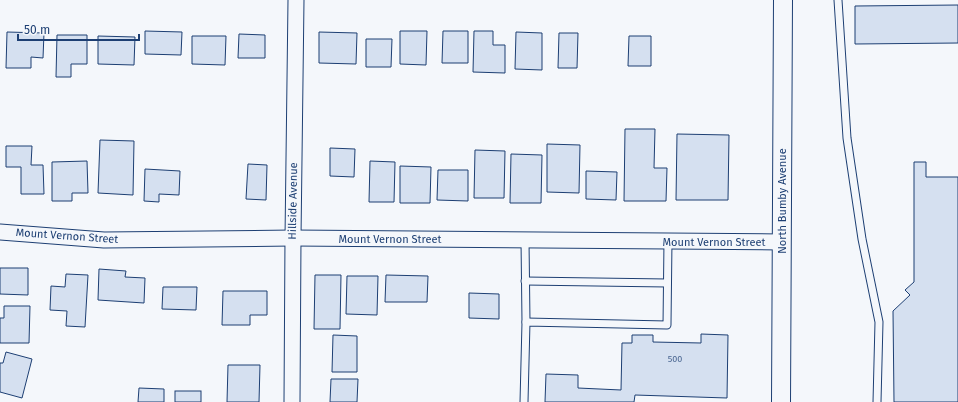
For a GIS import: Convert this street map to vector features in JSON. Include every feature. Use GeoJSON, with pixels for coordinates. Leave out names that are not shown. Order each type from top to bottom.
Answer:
{"type":"FeatureCollection","features":[{"type":"Feature","properties":{"kind":"street","name":"Hillside Avenue"},"geometry":{"type":"LineString","coordinates":[[292,402],[296,0]]}},
{"type":"Feature","properties":{"kind":"street","name":"North Bumby Avenue"},"geometry":{"type":"LineString","coordinates":[[781,402],[783,0]]}},
{"type":"Feature","properties":{"kind":"street","name":"Mount Vernon Street"},"geometry":{"type":"LineString","coordinates":[[0,232],[104,240],[293,238],[781,242]]}},
{"type":"Feature","properties":{"kind":"lane"},"geometry":{"type":"LineString","coordinates":[[838,0],[847,138],[862,239],[879,322],[877,402]]}},
{"type":"Feature","properties":{"kind":"lane"},"geometry":{"type":"LineString","coordinates":[[524,402],[526,322],[525,240]]}},
{"type":"Feature","properties":{"kind":"lane"},"geometry":{"type":"LineString","coordinates":[[526,322],[667,325],[668,242]]}},
{"type":"Feature","properties":{"kind":"lane"},"geometry":{"type":"LineString","coordinates":[[525,281],[667,282]]}},
{"type":"Feature","properties":{"kind":"building"},"geometry":{"type":"Polygon","coordinates":[[[958,5],[958,43],[855,44],[855,6],[958,5]]]}},
{"type":"Feature","properties":{"kind":"building"},"geometry":{"type":"Polygon","coordinates":[[[145,31],[182,32],[181,55],[145,54],[145,31]]]}},
{"type":"Feature","properties":{"kind":"building"},"geometry":{"type":"Polygon","coordinates":[[[400,31],[427,31],[426,65],[400,64],[400,31]]]}},
{"type":"Feature","properties":{"kind":"building"},"geometry":{"type":"Polygon","coordinates":[[[443,31],[468,31],[468,63],[442,63],[443,31]]]}},
{"type":"Feature","properties":{"kind":"building"},"geometry":{"type":"Polygon","coordinates":[[[474,31],[493,31],[493,45],[505,45],[505,73],[473,72],[474,31]]]}},
{"type":"Feature","properties":{"kind":"building"},"geometry":{"type":"Polygon","coordinates":[[[7,32],[44,33],[43,58],[31,57],[31,68],[6,68],[7,32]]]}},
{"type":"Feature","properties":{"kind":"building"},"geometry":{"type":"Polygon","coordinates":[[[319,32],[357,33],[356,64],[319,63],[319,32]]]}},
{"type":"Feature","properties":{"kind":"building"},"geometry":{"type":"Polygon","coordinates":[[[516,32],[542,33],[542,70],[515,69],[516,32]]]}},
{"type":"Feature","properties":{"kind":"building"},"geometry":{"type":"Polygon","coordinates":[[[559,33],[578,33],[577,68],[558,68],[559,33]]]}},
{"type":"Feature","properties":{"kind":"building"},"geometry":{"type":"Polygon","coordinates":[[[239,34],[265,35],[265,58],[238,58],[239,34]]]}},
{"type":"Feature","properties":{"kind":"building"},"geometry":{"type":"Polygon","coordinates":[[[57,35],[87,35],[87,64],[71,64],[71,77],[56,77],[57,35]]]}},
{"type":"Feature","properties":{"kind":"building"},"geometry":{"type":"Polygon","coordinates":[[[98,36],[135,37],[134,65],[98,64],[98,36]]]}},
{"type":"Feature","properties":{"kind":"building"},"geometry":{"type":"Polygon","coordinates":[[[192,36],[226,36],[225,65],[192,64],[192,36]]]}},
{"type":"Feature","properties":{"kind":"building"},"geometry":{"type":"Polygon","coordinates":[[[629,36],[651,36],[651,66],[628,66],[629,36]]]}},
{"type":"Feature","properties":{"kind":"building"},"geometry":{"type":"Polygon","coordinates":[[[366,39],[392,39],[391,67],[366,67],[366,39]]]}},
{"type":"Feature","properties":{"kind":"building"},"geometry":{"type":"Polygon","coordinates":[[[625,129],[655,129],[654,168],[667,168],[666,201],[624,201],[625,129]]]}},
{"type":"Feature","properties":{"kind":"building"},"geometry":{"type":"Polygon","coordinates":[[[677,134],[729,135],[728,200],[676,200],[677,134]]]}},
{"type":"Feature","properties":{"kind":"building"},"geometry":{"type":"Polygon","coordinates":[[[100,140],[134,141],[133,195],[98,193],[100,140]]]}},
{"type":"Feature","properties":{"kind":"building"},"geometry":{"type":"Polygon","coordinates":[[[547,144],[580,145],[579,193],[547,192],[547,144]]]}},
{"type":"Feature","properties":{"kind":"building"},"geometry":{"type":"Polygon","coordinates":[[[6,146],[32,146],[31,165],[43,165],[44,194],[21,194],[21,167],[6,167],[6,146]]]}},
{"type":"Feature","properties":{"kind":"building"},"geometry":{"type":"Polygon","coordinates":[[[330,148],[355,149],[354,177],[330,176],[330,148]]]}},
{"type":"Feature","properties":{"kind":"building"},"geometry":{"type":"Polygon","coordinates":[[[475,150],[505,151],[504,198],[474,198],[475,150]]]}},
{"type":"Feature","properties":{"kind":"building"},"geometry":{"type":"Polygon","coordinates":[[[511,154],[542,155],[541,203],[510,203],[511,154]]]}},
{"type":"Feature","properties":{"kind":"building"},"geometry":{"type":"Polygon","coordinates":[[[87,161],[88,193],[72,193],[72,201],[52,201],[52,162],[87,161]]]}},
{"type":"Feature","properties":{"kind":"building"},"geometry":{"type":"Polygon","coordinates":[[[370,161],[395,162],[394,202],[369,202],[370,161]]]}},
{"type":"Feature","properties":{"kind":"building"},"geometry":{"type":"Polygon","coordinates":[[[914,162],[926,162],[926,177],[958,177],[958,402],[894,402],[893,311],[910,295],[905,290],[914,282],[914,162]]]}},
{"type":"Feature","properties":{"kind":"building"},"geometry":{"type":"Polygon","coordinates":[[[248,164],[267,165],[266,200],[246,199],[248,164]]]}},
{"type":"Feature","properties":{"kind":"building"},"geometry":{"type":"Polygon","coordinates":[[[400,166],[431,167],[430,203],[400,203],[400,166]]]}},
{"type":"Feature","properties":{"kind":"building"},"geometry":{"type":"Polygon","coordinates":[[[145,169],[180,171],[179,195],[159,194],[159,202],[144,201],[145,169]]]}},
{"type":"Feature","properties":{"kind":"building"},"geometry":{"type":"Polygon","coordinates":[[[438,170],[468,170],[468,201],[437,200],[438,170]]]}},
{"type":"Feature","properties":{"kind":"building"},"geometry":{"type":"Polygon","coordinates":[[[586,171],[617,172],[616,200],[586,199],[586,171]]]}},
{"type":"Feature","properties":{"kind":"building"},"geometry":{"type":"Polygon","coordinates":[[[0,268],[28,268],[28,295],[0,294],[0,268]]]}},
{"type":"Feature","properties":{"kind":"building"},"geometry":{"type":"Polygon","coordinates":[[[99,269],[126,271],[125,277],[145,278],[144,303],[98,300],[99,269]]]}},
{"type":"Feature","properties":{"kind":"building"},"geometry":{"type":"Polygon","coordinates":[[[66,274],[88,275],[85,327],[66,326],[67,311],[50,310],[51,286],[65,287],[66,274]]]}},
{"type":"Feature","properties":{"kind":"building"},"geometry":{"type":"Polygon","coordinates":[[[315,275],[341,275],[340,329],[314,329],[315,275]]]}},
{"type":"Feature","properties":{"kind":"building"},"geometry":{"type":"Polygon","coordinates":[[[386,275],[428,276],[427,302],[385,302],[386,275]]]}},
{"type":"Feature","properties":{"kind":"building"},"geometry":{"type":"Polygon","coordinates":[[[347,276],[378,276],[377,315],[346,314],[347,276]]]}},
{"type":"Feature","properties":{"kind":"building"},"geometry":{"type":"Polygon","coordinates":[[[163,287],[197,287],[196,310],[162,309],[163,287]]]}},
{"type":"Feature","properties":{"kind":"building"},"geometry":{"type":"Polygon","coordinates":[[[223,291],[267,291],[267,315],[250,315],[250,325],[222,325],[223,291]]]}},
{"type":"Feature","properties":{"kind":"building"},"geometry":{"type":"Polygon","coordinates":[[[469,293],[499,294],[499,319],[469,318],[469,293]]]}},
{"type":"Feature","properties":{"kind":"building"},"geometry":{"type":"Polygon","coordinates":[[[4,306],[30,306],[29,343],[0,343],[0,318],[4,318],[4,306]]]}},
{"type":"Feature","properties":{"kind":"building"},"geometry":{"type":"Polygon","coordinates":[[[701,334],[728,335],[727,398],[635,395],[634,402],[545,402],[546,374],[578,375],[578,388],[621,390],[622,343],[632,343],[632,335],[653,335],[653,342],[701,343],[701,334]]]}},
{"type":"Feature","properties":{"kind":"building"},"geometry":{"type":"Polygon","coordinates":[[[333,335],[357,336],[357,372],[332,372],[333,335]]]}},
{"type":"Feature","properties":{"kind":"building"},"geometry":{"type":"Polygon","coordinates":[[[6,352],[32,359],[22,398],[0,392],[0,363],[3,363],[6,352]]]}},
{"type":"Feature","properties":{"kind":"building"},"geometry":{"type":"Polygon","coordinates":[[[228,365],[260,365],[259,402],[227,402],[228,365]]]}},
{"type":"Feature","properties":{"kind":"building"},"geometry":{"type":"Polygon","coordinates":[[[331,379],[358,379],[357,402],[330,402],[331,379]]]}},
{"type":"Feature","properties":{"kind":"building"},"geometry":{"type":"Polygon","coordinates":[[[139,388],[164,389],[164,402],[138,402],[139,388]]]}},
{"type":"Feature","properties":{"kind":"building"},"geometry":{"type":"Polygon","coordinates":[[[175,391],[201,391],[201,402],[175,402],[175,391]]]}}]}
